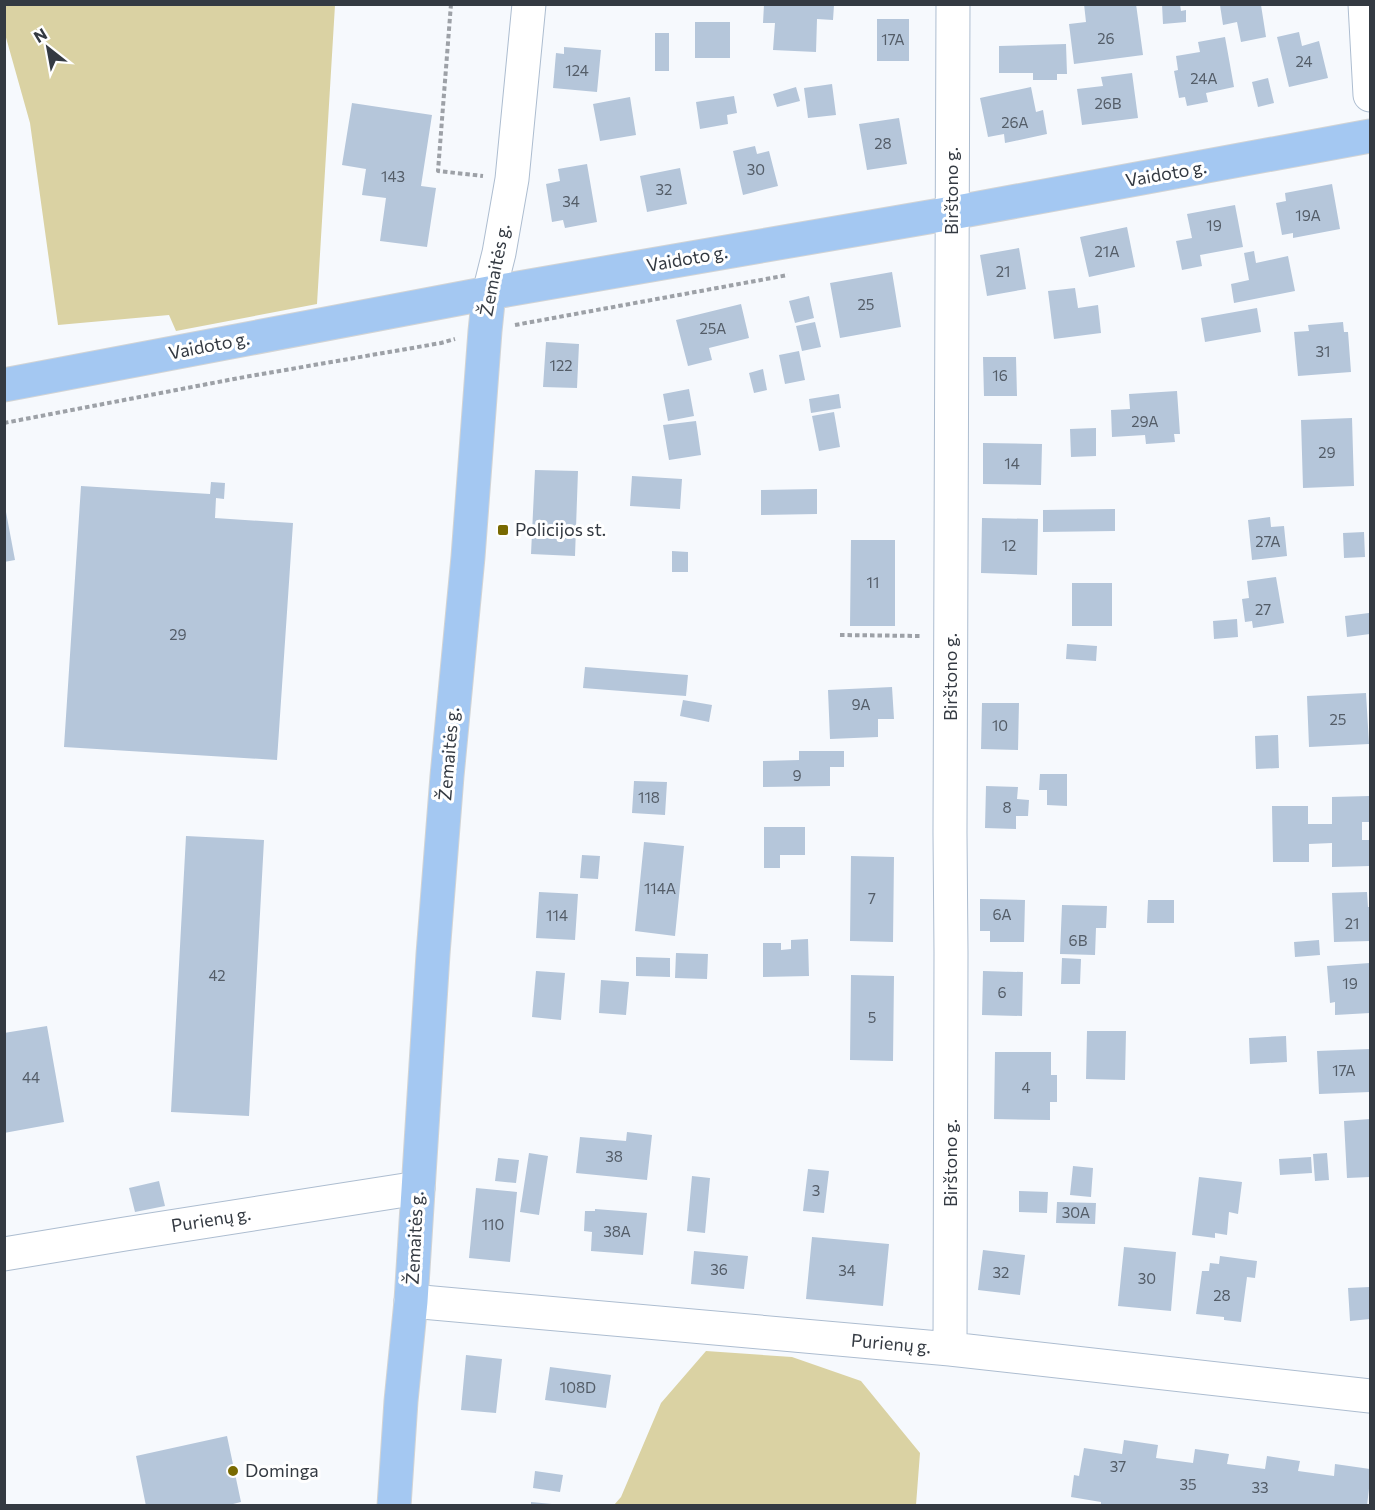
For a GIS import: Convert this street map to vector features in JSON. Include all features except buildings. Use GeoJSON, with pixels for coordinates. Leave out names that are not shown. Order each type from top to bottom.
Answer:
{"type":"FeatureCollection","features":[{"type":"Feature","properties":{"kind":"main road","name":"Vaidoto g."},"geometry":{"type":"LineString","coordinates":[[4,385],[489,293],[952,213],[1371,136]]}},
{"type":"Feature","properties":{"kind":"main road","name":"Žemaitės g."},"geometry":{"type":"LineString","coordinates":[[394,1506],[411,1300],[447,776],[468,556],[484,331],[489,293]]}},
{"type":"Feature","properties":{"kind":"street","name":"Žemaitės g."},"geometry":{"type":"LineString","coordinates":[[489,293],[499,253],[512,179],[529,4]]}},
{"type":"Feature","properties":{"kind":"street","name":"Birštono g."},"geometry":{"type":"LineString","coordinates":[[950,1349],[953,4]]}},
{"type":"Feature","properties":{"kind":"street"},"geometry":{"type":"LineString","coordinates":[[1365,4],[1371,95]]}},
{"type":"Feature","properties":{"kind":"street","name":"Purienų g."},"geometry":{"type":"LineString","coordinates":[[4,1254],[418,1188]]}},
{"type":"Feature","properties":{"kind":"street","name":"Purienų g."},"geometry":{"type":"LineString","coordinates":[[411,1300],[950,1349],[1371,1396]]}},
{"type":"Feature","properties":{"kind":"path"},"geometry":{"type":"LineString","coordinates":[[451,4],[438,171],[512,179]]}},
{"type":"Feature","properties":{"kind":"path"},"geometry":{"type":"LineString","coordinates":[[4,423],[239,378],[441,343],[484,331],[797,273]]}},
{"type":"Feature","properties":{"kind":"path"},"geometry":{"type":"LineString","coordinates":[[840,635],[951,637]]}},
{"type":"Feature","properties":{"kind":"shaded area"},"geometry":{"type":"Polygon","coordinates":[[[5,4],[335,5],[317,304],[176,331],[169,315],[58,325],[30,123],[5,34],[5,4]]]}},
{"type":"Feature","properties":{"kind":"shaded area"},"geometry":{"type":"Polygon","coordinates":[[[706,1351],[792,1357],[861,1381],[920,1453],[916,1505],[614,1505],[621,1497],[661,1403],[706,1351]]]}},
{"type":"Feature","properties":{"kind":"place","name":"Policijos st."},"geometry":{"type":"Point","coordinates":[503,530]}},
{"type":"Feature","properties":{"kind":"place","name":"Dominga"},"geometry":{"type":"Point","coordinates":[233,1471]}}]}
